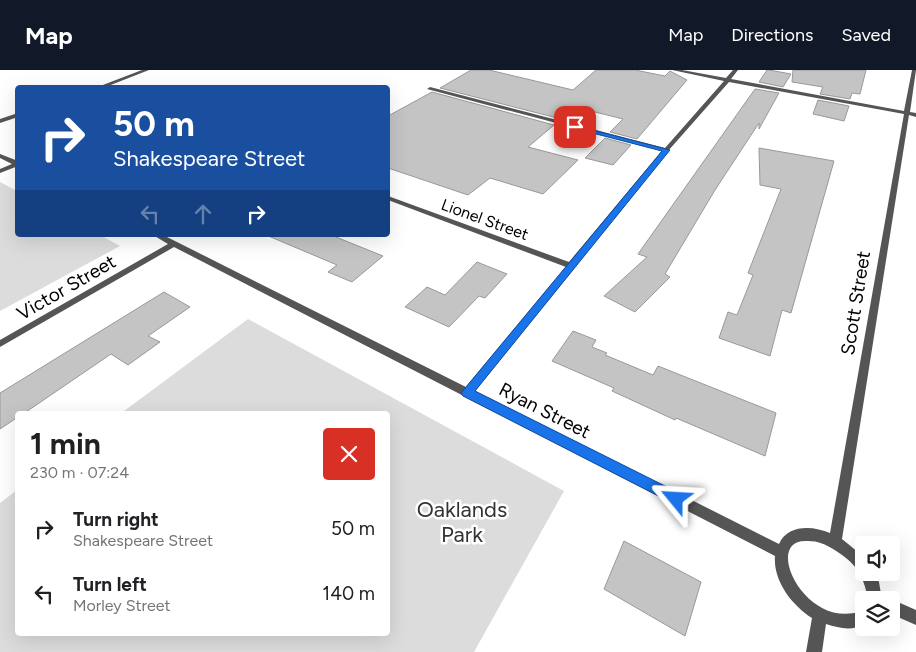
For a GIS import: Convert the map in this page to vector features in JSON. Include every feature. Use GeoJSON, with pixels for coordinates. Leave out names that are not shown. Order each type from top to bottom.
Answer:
{"type":"FeatureCollection","features":[{"type":"Feature","properties":{"kind":"street"},"geometry":{"type":"LineString","coordinates":[[105,85],[147,70]]}},
{"type":"Feature","properties":{"kind":"street"},"geometry":{"type":"LineString","coordinates":[[674,70],[911,114]]}},
{"type":"Feature","properties":{"kind":"street"},"geometry":{"type":"LineString","coordinates":[[467,393],[666,150],[736,70]]}},
{"type":"Feature","properties":{"kind":"street","name":"Scott Street"},"geometry":{"type":"LineString","coordinates":[[835,542],[911,114],[914,70]]}},
{"type":"Feature","properties":{"kind":"street"},"geometry":{"type":"LineString","coordinates":[[430,89],[666,150]]}},
{"type":"Feature","properties":{"kind":"street"},"geometry":{"type":"LineString","coordinates":[[0,121],[15,116]]}},
{"type":"Feature","properties":{"kind":"street"},"geometry":{"type":"LineString","coordinates":[[0,156],[15,163]]}},
{"type":"Feature","properties":{"kind":"street"},"geometry":{"type":"LineString","coordinates":[[0,171],[15,165]]}},
{"type":"Feature","properties":{"kind":"street","name":"Lionel Street"},"geometry":{"type":"LineString","coordinates":[[390,199],[572,266]]}},
{"type":"Feature","properties":{"kind":"street","name":"Ryan Street"},"geometry":{"type":"LineString","coordinates":[[161,237],[781,552]]}},
{"type":"Feature","properties":{"kind":"street","name":"Victor Street"},"geometry":{"type":"LineString","coordinates":[[0,344],[174,244]]}},
{"type":"Feature","properties":{"kind":"street"},"geometry":{"type":"LineString","coordinates":[[855,558],[835,542],[817,535],[800,535],[788,540],[781,552],[781,567],[788,584],[802,601],[820,615],[841,621],[855,621]]}},
{"type":"Feature","properties":{"kind":"street"},"geometry":{"type":"LineString","coordinates":[[900,610],[916,618]]}},
{"type":"Feature","properties":{"kind":"street"},"geometry":{"type":"LineString","coordinates":[[814,652],[820,615]]}},
{"type":"Feature","properties":{"kind":"green space"},"geometry":{"type":"Polygon","coordinates":[[[0,182],[15,190],[15,237],[104,237],[120,246],[0,311],[0,182]]]}},
{"type":"Feature","properties":{"kind":"green space","name":"Oaklands Park"},"geometry":{"type":"Polygon","coordinates":[[[248,319],[564,491],[474,652],[0,652],[0,503],[15,492],[15,636],[390,636],[390,411],[124,411],[248,319]]]}},
{"type":"Feature","properties":{"kind":"building"},"geometry":{"type":"Polygon","coordinates":[[[471,70],[489,70],[573,90],[596,70],[635,70],[665,76],[670,71],[687,80],[637,139],[610,132],[623,119],[575,107],[561,119],[440,88],[471,70]]]}},
{"type":"Feature","properties":{"kind":"building"},"geometry":{"type":"Polygon","coordinates":[[[767,70],[791,74],[783,87],[759,82],[767,70]]]}},
{"type":"Feature","properties":{"kind":"building"},"geometry":{"type":"Polygon","coordinates":[[[793,70],[866,70],[860,94],[852,93],[850,99],[820,94],[823,87],[792,82],[793,70]]]}},
{"type":"Feature","properties":{"kind":"building"},"geometry":{"type":"Polygon","coordinates":[[[755,89],[779,93],[759,129],[759,123],[715,190],[665,274],[670,277],[635,312],[604,296],[647,257],[638,254],[755,89]]]}},
{"type":"Feature","properties":{"kind":"building"},"geometry":{"type":"Polygon","coordinates":[[[432,92],[554,125],[528,147],[578,160],[543,194],[490,178],[468,195],[390,169],[390,115],[432,92]]]}},
{"type":"Feature","properties":{"kind":"building"},"geometry":{"type":"Polygon","coordinates":[[[818,100],[849,106],[844,121],[813,114],[818,100]]]}},
{"type":"Feature","properties":{"kind":"building"},"geometry":{"type":"Polygon","coordinates":[[[605,138],[631,145],[613,165],[585,158],[605,138]]]}},
{"type":"Feature","properties":{"kind":"building"},"geometry":{"type":"Polygon","coordinates":[[[759,148],[834,161],[791,313],[782,310],[770,356],[719,338],[728,312],[737,315],[753,275],[748,273],[781,189],[760,185],[759,148]]]}},
{"type":"Feature","properties":{"kind":"building"},"geometry":{"type":"Polygon","coordinates":[[[271,237],[336,237],[383,256],[352,282],[328,272],[337,265],[271,237]]]}},
{"type":"Feature","properties":{"kind":"building"},"geometry":{"type":"Polygon","coordinates":[[[477,262],[507,274],[485,298],[479,296],[449,327],[405,307],[427,287],[445,295],[477,262]]]}},
{"type":"Feature","properties":{"kind":"building"},"geometry":{"type":"Polygon","coordinates":[[[164,292],[190,307],[148,336],[160,342],[128,365],[111,354],[27,411],[15,411],[15,419],[0,429],[0,393],[164,292]]]}},
{"type":"Feature","properties":{"kind":"building"},"geometry":{"type":"Polygon","coordinates":[[[573,331],[596,340],[592,347],[607,353],[605,355],[653,375],[658,366],[776,413],[765,456],[676,418],[675,420],[612,391],[614,388],[552,361],[573,331]]]}},
{"type":"Feature","properties":{"kind":"building"},"geometry":{"type":"Polygon","coordinates":[[[624,541],[701,582],[685,636],[604,589],[624,541]]]}},
{"type":"Feature","properties":{"kind":"route"},"geometry":{"type":"LineString","coordinates":[[575,127],[666,150],[467,393],[676,499]]}}]}
